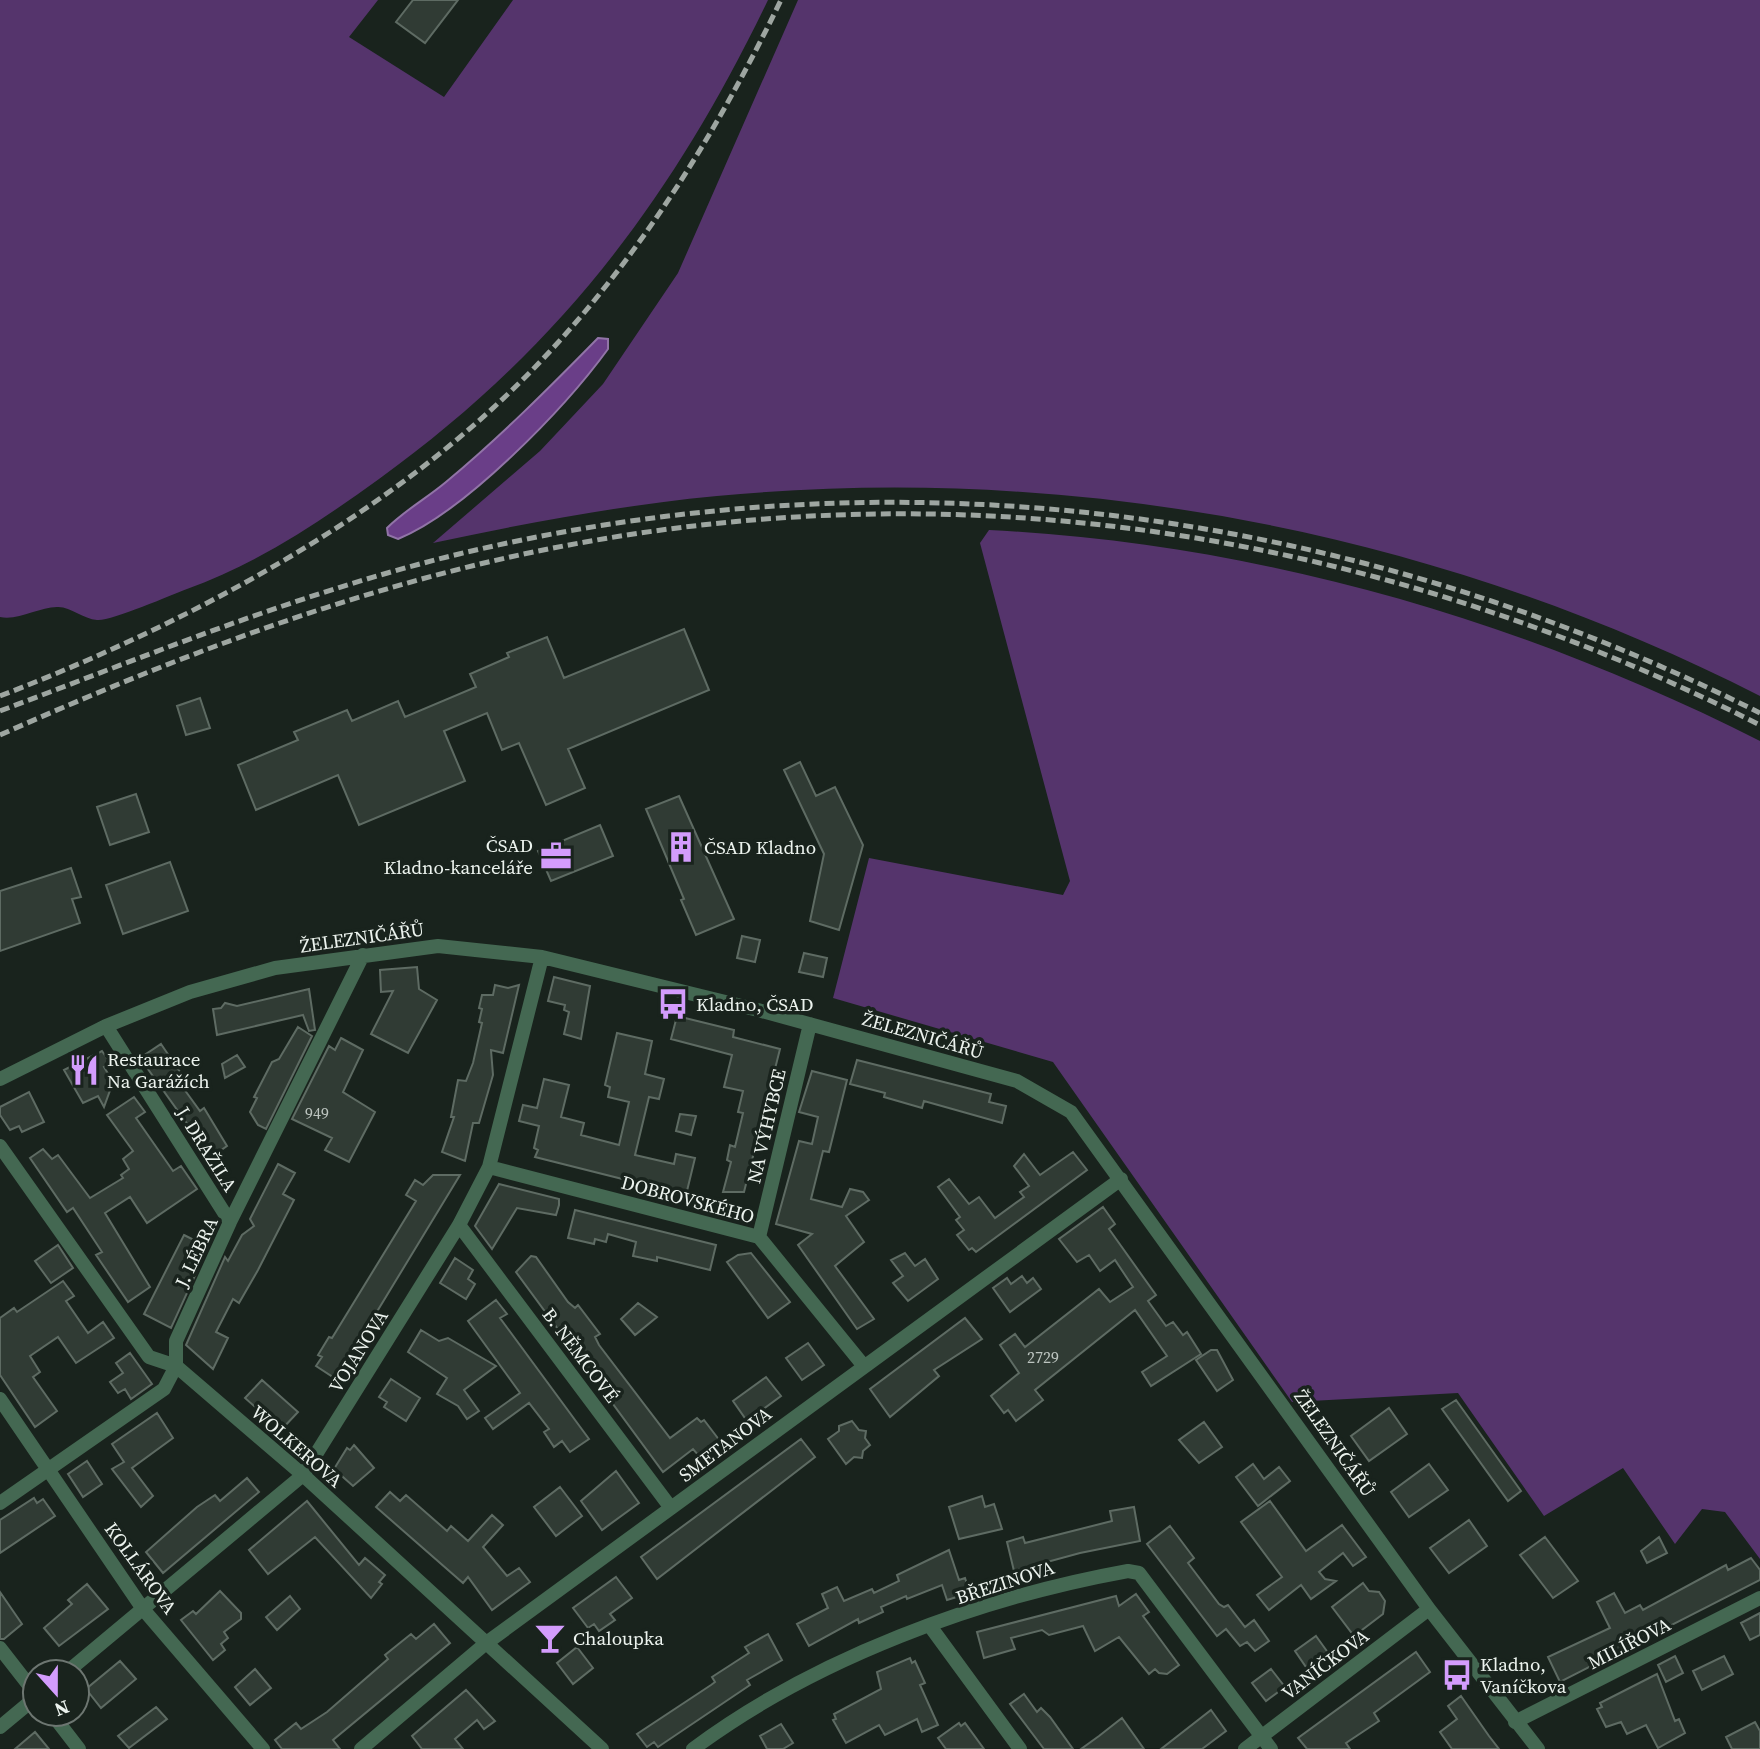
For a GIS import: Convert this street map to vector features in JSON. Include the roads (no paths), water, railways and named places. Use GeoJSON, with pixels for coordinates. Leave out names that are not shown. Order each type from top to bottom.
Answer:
{"type":"FeatureCollection","features":[{"type":"Feature","properties":{"kind":"street","name":"ŽELEZNIČÁŘŮ"},"geometry":{"type":"LineString","coordinates":[[0,1079],[106,1026],[190,992],[275,968],[439,946],[542,957],[810,1024],[1017,1081],[1040,1091],[1071,1112],[1429,1609],[1538,1749]]}},
{"type":"Feature","properties":{"kind":"street","name":"J. LÉBRA"},"geometry":{"type":"LineString","coordinates":[[0,1503],[164,1389],[176,1366],[176,1341],[230,1222],[363,955]]}},
{"type":"Feature","properties":{"kind":"street","name":"VOJANOVA"},"geometry":{"type":"LineString","coordinates":[[84,1658],[303,1475],[459,1225],[489,1167],[542,957]]}},
{"type":"Feature","properties":{"kind":"street","name":"NA VÝHYBCE"},"geometry":{"type":"LineString","coordinates":[[759,1237],[810,1024]]}},
{"type":"Feature","properties":{"kind":"street","name":"J. DRAŽILA"},"geometry":{"type":"LineString","coordinates":[[106,1026],[230,1222]]}},
{"type":"Feature","properties":{"kind":"street","name":"WOLKEROVA"},"geometry":{"type":"LineString","coordinates":[[0,1146],[149,1357],[176,1366],[303,1475],[602,1749]]}},
{"type":"Feature","properties":{"kind":"street","name":"DOBROVSKÉHO"},"geometry":{"type":"LineString","coordinates":[[489,1167],[759,1237],[863,1365]]}},
{"type":"Feature","properties":{"kind":"street","name":"SMETANOVA"},"geometry":{"type":"LineString","coordinates":[[360,1749],[485,1644],[863,1365],[1121,1179]]}},
{"type":"Feature","properties":{"kind":"street","name":"B. NĚMCOVÉ"},"geometry":{"type":"LineString","coordinates":[[459,1225],[671,1508]]}},
{"type":"Feature","properties":{"kind":"street","name":"KOLLÁROVA"},"geometry":{"type":"LineString","coordinates":[[0,1399],[144,1609],[263,1749]]}},
{"type":"Feature","properties":{"kind":"street","name":"BŘEZINOVA"},"geometry":{"type":"LineString","coordinates":[[693,1749],[716,1732],[815,1675],[930,1626],[1055,1584],[1128,1570],[1139,1573],[1271,1749]]}},
{"type":"Feature","properties":{"kind":"street","name":"MILÍŘOVA"},"geometry":{"type":"LineString","coordinates":[[1515,1722],[1760,1598]]}},
{"type":"Feature","properties":{"kind":"street","name":"VANÍČKOVA"},"geometry":{"type":"LineString","coordinates":[[1245,1749],[1429,1609]]}},
{"type":"Feature","properties":{"kind":"street"},"geometry":{"type":"LineString","coordinates":[[930,1626],[1020,1749]]}},
{"type":"Feature","properties":{"kind":"street"},"geometry":{"type":"LineString","coordinates":[[0,1648],[21,1675]]}},
{"type":"Feature","properties":{"kind":"street"},"geometry":{"type":"LineString","coordinates":[[0,1727],[21,1710]]}},
{"type":"Feature","properties":{"kind":"street"},"geometry":{"type":"LineString","coordinates":[[63,1728],[79,1749]]}},
{"type":"Feature","properties":{"kind":"railway"},"geometry":{"type":"LineString","coordinates":[[0,696],[145,634],[288,558],[356,515],[421,468],[483,417],[539,363],[576,322],[644,236],[731,97],[781,0]]}},
{"type":"Feature","properties":{"kind":"railway"},"geometry":{"type":"LineString","coordinates":[[0,711],[285,605],[400,569],[459,554],[626,522],[792,505],[959,503],[1124,517],[1287,545],[1448,587],[1606,643],[1760,713]]}},
{"type":"Feature","properties":{"kind":"railway"},"geometry":{"type":"LineString","coordinates":[[0,735],[118,684],[238,638],[360,597],[484,563],[648,532],[812,516],[975,515],[1137,529],[1296,558],[1454,600],[1608,656],[1760,725]]}},
{"type":"Feature","properties":{"kind":"place","name":"ČSAD Kladno"},"geometry":{"type":"Point","coordinates":[681,847]}},
{"type":"Feature","properties":{"kind":"place","name":"ČSAD Kladno-kanceláře"},"geometry":{"type":"Point","coordinates":[556,856]}},
{"type":"Feature","properties":{"kind":"place","name":"Kladno, ČSAD"},"geometry":{"type":"Point","coordinates":[673,1004]}},
{"type":"Feature","properties":{"kind":"place","name":"Restaurace Na Garážích"},"geometry":{"type":"Point","coordinates":[84,1070]}},
{"type":"Feature","properties":{"kind":"place","name":"Chaloupka"},"geometry":{"type":"Point","coordinates":[550,1638]}},
{"type":"Feature","properties":{"kind":"place","name":"Kladno, Vaníčkova"},"geometry":{"type":"Point","coordinates":[1457,1675]}}]}
